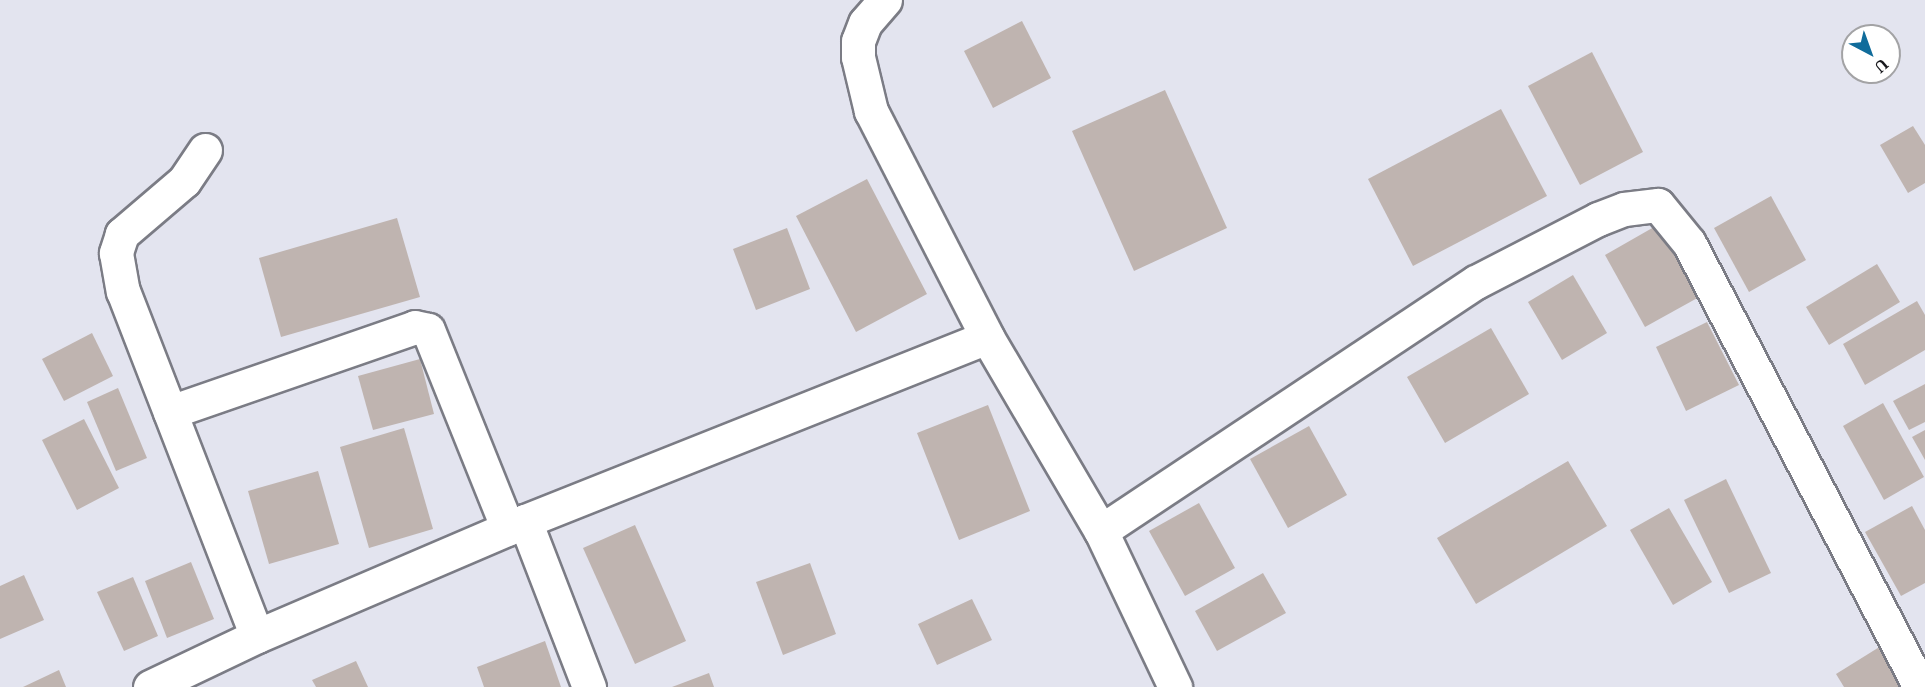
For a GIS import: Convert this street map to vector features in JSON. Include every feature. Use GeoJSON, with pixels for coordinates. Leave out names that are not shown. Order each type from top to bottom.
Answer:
{"type":"FeatureCollection","features":[{"type":"Feature","properties":{"kind":"street"},"geometry":{"type":"LineString","coordinates":[[885,0],[865,23],[858,41],[858,57],[871,111],[987,337],[1101,531],[1175,687]]}},
{"type":"Feature","properties":{"kind":"street"},"geometry":{"type":"LineString","coordinates":[[205,150],[184,182],[123,234],[116,252],[123,291],[257,636]]}},
{"type":"Feature","properties":{"kind":"street"},"geometry":{"type":"LineString","coordinates":[[1101,531],[1476,282],[1598,219],[1624,209],[1658,205],[1689,243],[1920,687]]}},
{"type":"Feature","properties":{"kind":"street"},"geometry":{"type":"LineString","coordinates":[[170,412],[415,327],[428,330],[589,687]]}},
{"type":"Feature","properties":{"kind":"street"},"geometry":{"type":"LineString","coordinates":[[150,687],[257,636],[516,525],[987,337]]}},
{"type":"Feature","properties":{"kind":"building"},"geometry":{"type":"Polygon","coordinates":[[[1022,21],[1051,78],[993,108],[964,51],[1022,21]]]}},
{"type":"Feature","properties":{"kind":"building"},"geometry":{"type":"Polygon","coordinates":[[[1592,52],[1643,152],[1580,185],[1528,86],[1592,52]]]}},
{"type":"Feature","properties":{"kind":"building"},"geometry":{"type":"Polygon","coordinates":[[[1165,90],[1227,228],[1134,271],[1072,131],[1165,90]]]}},
{"type":"Feature","properties":{"kind":"building"},"geometry":{"type":"Polygon","coordinates":[[[1501,109],[1547,196],[1413,266],[1368,179],[1501,109]]]}},
{"type":"Feature","properties":{"kind":"building"},"geometry":{"type":"Polygon","coordinates":[[[1913,126],[1925,145],[1925,183],[1908,193],[1880,145],[1913,126]]]}},
{"type":"Feature","properties":{"kind":"building"},"geometry":{"type":"Polygon","coordinates":[[[867,179],[927,294],[856,332],[796,216],[867,179]]]}},
{"type":"Feature","properties":{"kind":"building"},"geometry":{"type":"Polygon","coordinates":[[[1771,196],[1806,260],[1749,292],[1714,228],[1771,196]]]}},
{"type":"Feature","properties":{"kind":"building"},"geometry":{"type":"Polygon","coordinates":[[[397,218],[420,297],[281,337],[259,258],[397,218]]]}},
{"type":"Feature","properties":{"kind":"building"},"geometry":{"type":"Polygon","coordinates":[[[1661,223],[1701,296],[1645,327],[1605,255],[1661,223]]]}},
{"type":"Feature","properties":{"kind":"building"},"geometry":{"type":"Polygon","coordinates":[[[787,228],[810,289],[756,310],[733,249],[787,228]]]}},
{"type":"Feature","properties":{"kind":"building"},"geometry":{"type":"Polygon","coordinates":[[[1877,264],[1900,302],[1829,345],[1806,307],[1877,264]]]}},
{"type":"Feature","properties":{"kind":"building"},"geometry":{"type":"Polygon","coordinates":[[[1573,275],[1607,333],[1562,360],[1528,302],[1573,275]]]}},
{"type":"Feature","properties":{"kind":"building"},"geometry":{"type":"Polygon","coordinates":[[[1917,301],[1925,315],[1925,350],[1865,385],[1843,344],[1917,301]]]}},
{"type":"Feature","properties":{"kind":"building"},"geometry":{"type":"Polygon","coordinates":[[[1707,322],[1739,385],[1686,411],[1656,347],[1707,322]]]}},
{"type":"Feature","properties":{"kind":"building"},"geometry":{"type":"Polygon","coordinates":[[[1491,328],[1529,394],[1445,443],[1407,377],[1491,328]]]}},
{"type":"Feature","properties":{"kind":"building"},"geometry":{"type":"Polygon","coordinates":[[[92,333],[113,376],[64,401],[42,359],[92,333]]]}},
{"type":"Feature","properties":{"kind":"building"},"geometry":{"type":"Polygon","coordinates":[[[420,359],[434,414],[373,430],[358,376],[420,359]]]}},
{"type":"Feature","properties":{"kind":"building"},"geometry":{"type":"Polygon","coordinates":[[[1925,384],[1925,422],[1909,430],[1893,401],[1925,384]]]}},
{"type":"Feature","properties":{"kind":"building"},"geometry":{"type":"Polygon","coordinates":[[[118,388],[147,458],[116,471],[87,402],[118,388]]]}},
{"type":"Feature","properties":{"kind":"building"},"geometry":{"type":"Polygon","coordinates":[[[1883,403],[1924,477],[1884,500],[1843,426],[1883,403]]]}},
{"type":"Feature","properties":{"kind":"building"},"geometry":{"type":"Polygon","coordinates":[[[988,405],[1030,511],[959,540],[917,433],[988,405]]]}},
{"type":"Feature","properties":{"kind":"building"},"geometry":{"type":"Polygon","coordinates":[[[84,419],[119,488],[77,510],[42,440],[84,419]]]}},
{"type":"Feature","properties":{"kind":"building"},"geometry":{"type":"Polygon","coordinates":[[[1309,426],[1347,495],[1288,528],[1250,459],[1309,426]]]}},
{"type":"Feature","properties":{"kind":"building"},"geometry":{"type":"Polygon","coordinates":[[[404,428],[433,529],[369,548],[340,447],[404,428]]]}},
{"type":"Feature","properties":{"kind":"building"},"geometry":{"type":"Polygon","coordinates":[[[1925,430],[1925,460],[1912,437],[1925,430]]]}},
{"type":"Feature","properties":{"kind":"building"},"geometry":{"type":"Polygon","coordinates":[[[1568,461],[1607,526],[1476,604],[1437,538],[1568,461]]]}},
{"type":"Feature","properties":{"kind":"building"},"geometry":{"type":"Polygon","coordinates":[[[318,471],[339,544],[269,564],[248,491],[318,471]]]}},
{"type":"Feature","properties":{"kind":"building"},"geometry":{"type":"Polygon","coordinates":[[[1726,479],[1771,573],[1729,593],[1684,500],[1726,479]]]}},
{"type":"Feature","properties":{"kind":"building"},"geometry":{"type":"Polygon","coordinates":[[[1199,503],[1235,568],[1185,596],[1149,531],[1199,503]]]}},
{"type":"Feature","properties":{"kind":"building"},"geometry":{"type":"Polygon","coordinates":[[[1912,506],[1925,530],[1925,583],[1901,596],[1865,532],[1912,506]]]}},
{"type":"Feature","properties":{"kind":"building"},"geometry":{"type":"Polygon","coordinates":[[[1669,508],[1712,582],[1673,605],[1630,530],[1669,508]]]}},
{"type":"Feature","properties":{"kind":"building"},"geometry":{"type":"Polygon","coordinates":[[[635,525],[686,641],[635,664],[583,548],[635,525]]]}},
{"type":"Feature","properties":{"kind":"building"},"geometry":{"type":"Polygon","coordinates":[[[191,562],[214,619],[167,638],[145,581],[191,562]]]}},
{"type":"Feature","properties":{"kind":"building"},"geometry":{"type":"Polygon","coordinates":[[[810,563],[836,634],[783,655],[756,582],[810,563]]]}},
{"type":"Feature","properties":{"kind":"building"},"geometry":{"type":"Polygon","coordinates":[[[1263,573],[1286,613],[1217,651],[1195,611],[1263,573]]]}},
{"type":"Feature","properties":{"kind":"building"},"geometry":{"type":"Polygon","coordinates":[[[24,575],[44,620],[0,639],[0,586],[24,575]]]}},
{"type":"Feature","properties":{"kind":"building"},"geometry":{"type":"Polygon","coordinates":[[[133,577],[158,636],[124,651],[97,592],[133,577]]]}},
{"type":"Feature","properties":{"kind":"building"},"geometry":{"type":"Polygon","coordinates":[[[972,599],[992,640],[937,665],[918,624],[972,599]]]}},
{"type":"Feature","properties":{"kind":"building"},"geometry":{"type":"Polygon","coordinates":[[[545,641],[561,687],[484,687],[477,667],[545,641]]]}},
{"type":"Feature","properties":{"kind":"building"},"geometry":{"type":"Polygon","coordinates":[[[1881,646],[1906,687],[1844,687],[1836,674],[1881,646]]]}},
{"type":"Feature","properties":{"kind":"building"},"geometry":{"type":"Polygon","coordinates":[[[356,661],[368,687],[316,687],[312,680],[356,661]]]}},
{"type":"Feature","properties":{"kind":"building"},"geometry":{"type":"Polygon","coordinates":[[[59,670],[66,687],[23,687],[59,670]]]}},
{"type":"Feature","properties":{"kind":"building"},"geometry":{"type":"Polygon","coordinates":[[[709,673],[714,687],[672,687],[709,673]]]}}]}
